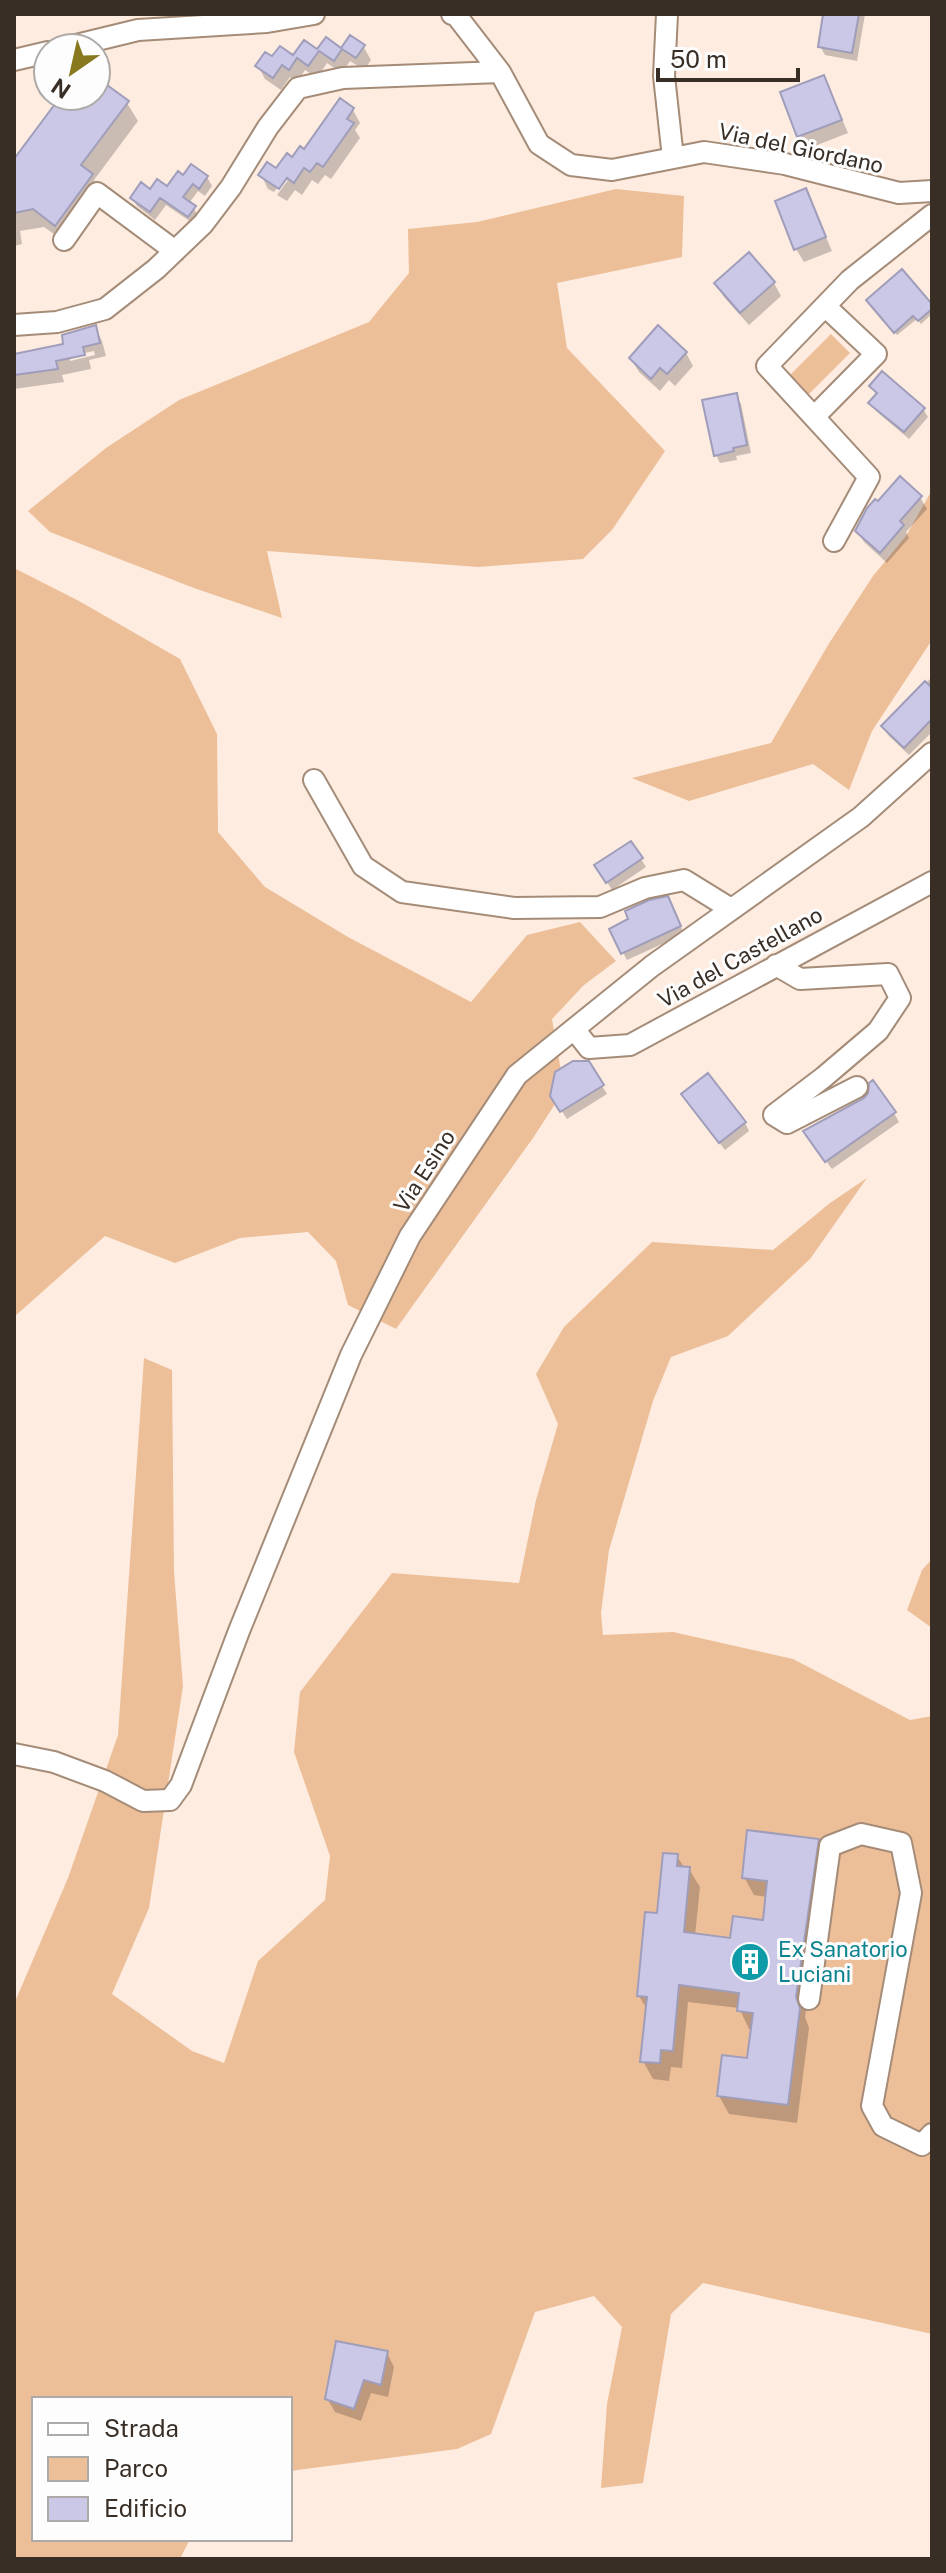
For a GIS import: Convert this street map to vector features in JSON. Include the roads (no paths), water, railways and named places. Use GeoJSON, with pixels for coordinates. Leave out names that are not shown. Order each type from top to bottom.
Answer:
{"type":"FeatureCollection","features":[{"type":"Feature","properties":{"kind":"street"},"geometry":{"type":"LineString","coordinates":[[112,36],[138,30],[267,22],[314,14]]}},
{"type":"Feature","properties":{"kind":"street","name":"Via del Giordano"},"geometry":{"type":"LineString","coordinates":[[452,14],[456,15],[500,72],[539,144],[571,165],[612,170],[704,152],[785,164],[899,193],[932,191]]}},
{"type":"Feature","properties":{"kind":"street"},"geometry":{"type":"LineString","coordinates":[[667,14],[664,76],[673,158]]}},
{"type":"Feature","properties":{"kind":"street"},"geometry":{"type":"LineString","coordinates":[[14,325],[57,322],[105,309],[175,251],[203,224],[231,187],[268,127],[298,88],[343,78],[500,72]]}},
{"type":"Feature","properties":{"kind":"street"},"geometry":{"type":"LineString","coordinates":[[64,240],[97,193],[175,251]]}},
{"type":"Feature","properties":{"kind":"street"},"geometry":{"type":"LineString","coordinates":[[834,541],[869,477],[767,366],[850,280],[932,215]]}},
{"type":"Feature","properties":{"kind":"street"},"geometry":{"type":"LineString","coordinates":[[814,417],[876,354],[825,306]]}},
{"type":"Feature","properties":{"kind":"street","name":"Via Esino"},"geometry":{"type":"LineString","coordinates":[[14,1754],[54,1762],[105,1781],[143,1801],[170,1800],[181,1785],[239,1631],[351,1355],[410,1236],[517,1075],[652,966],[861,817],[932,753]]}},
{"type":"Feature","properties":{"kind":"street"},"geometry":{"type":"LineString","coordinates":[[314,780],[363,866],[402,892],[514,908],[600,907],[645,888],[684,880],[731,909]]}},
{"type":"Feature","properties":{"kind":"street","name":"Via del Castellano"},"geometry":{"type":"LineString","coordinates":[[574,1029],[589,1048],[630,1045],[932,882]]}},
{"type":"Feature","properties":{"kind":"street"},"geometry":{"type":"LineString","coordinates":[[776,965],[800,979],[888,974],[900,998],[878,1031],[774,1115],[787,1123],[857,1087]]}},
{"type":"Feature","properties":{"kind":"street"},"geometry":{"type":"LineString","coordinates":[[809,1999],[830,1846],[861,1834],[901,1843],[911,1893],[872,2106],[883,2126],[922,2145],[932,2134]]}},
{"type":"Feature","properties":{"kind":"place","name":"Ex Sanatorio Luciani"},"geometry":{"type":"Point","coordinates":[750,1962]}}]}
